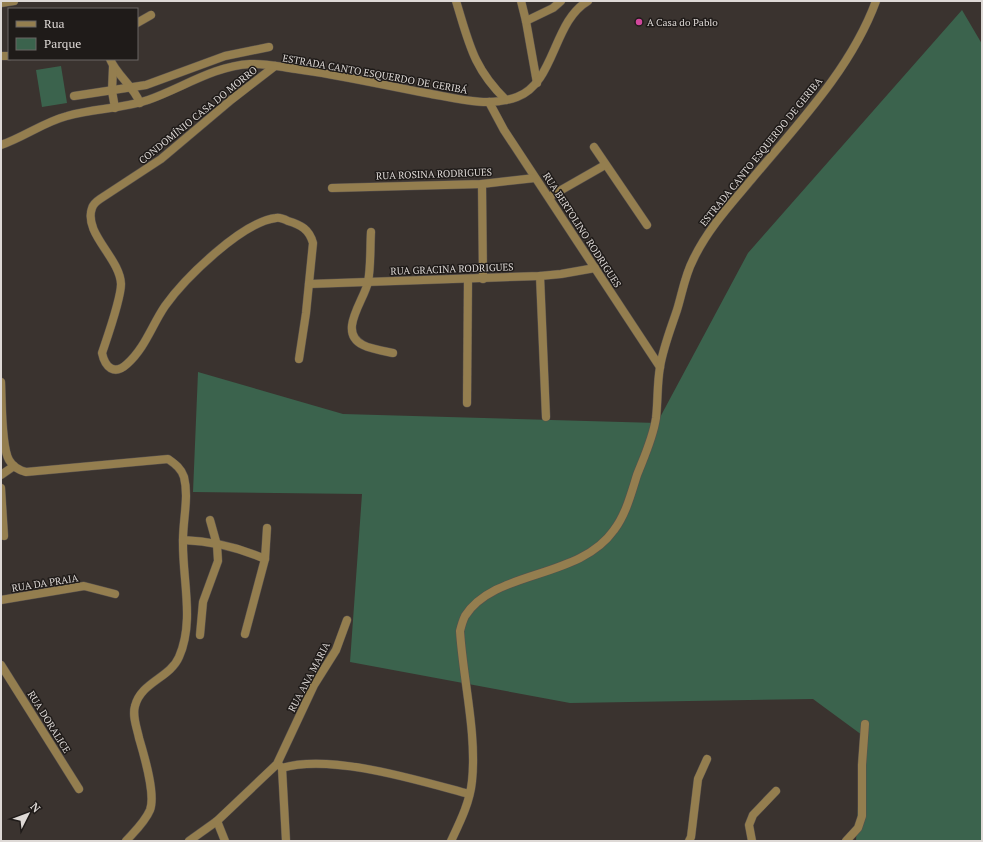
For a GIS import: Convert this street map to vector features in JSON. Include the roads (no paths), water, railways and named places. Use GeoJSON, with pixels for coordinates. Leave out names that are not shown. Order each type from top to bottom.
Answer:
{"type":"FeatureCollection","features":[{"type":"Feature","properties":{"kind":"street"},"geometry":{"type":"LineString","coordinates":[[1,3],[14,1]]}},
{"type":"Feature","properties":{"kind":"street"},"geometry":{"type":"LineString","coordinates":[[456,1],[472,52],[480,71],[506,100]]}},
{"type":"Feature","properties":{"kind":"street"},"geometry":{"type":"LineString","coordinates":[[521,1],[537,83]]}},
{"type":"Feature","properties":{"kind":"street"},"geometry":{"type":"LineString","coordinates":[[526,21],[553,8],[560,1]]}},
{"type":"Feature","properties":{"kind":"street","name":"ESTRADA CANTO ESQUERDO DE GERIBA"},"geometry":{"type":"LineString","coordinates":[[451,841],[463,816],[472,781],[473,748],[460,631],[464,617],[474,606],[492,592],[584,557],[602,544],[615,530],[625,510],[650,442],[656,419],[660,367],[691,262],[704,240],[730,204],[812,108],[850,53],[876,1]]}},
{"type":"Feature","properties":{"kind":"street","name":"ESTRADA CANTO ESQUERDO DE GERIBÁ"},"geometry":{"type":"LineString","coordinates":[[1,145],[68,116],[140,102],[218,70],[236,65],[253,64],[317,72],[462,100],[489,102],[506,100],[523,94],[537,83],[563,31],[586,2]]}},
{"type":"Feature","properties":{"kind":"street"},"geometry":{"type":"LineString","coordinates":[[138,22],[151,15]]}},
{"type":"Feature","properties":{"kind":"street"},"geometry":{"type":"LineString","coordinates":[[74,96],[132,89],[225,56],[269,47]]}},
{"type":"Feature","properties":{"kind":"street"},"geometry":{"type":"LineString","coordinates":[[110,60],[113,67],[132,89],[140,102]]}},
{"type":"Feature","properties":{"kind":"street","name":"CONDOMÍNIO CASA DO MORRO"},"geometry":{"type":"LineString","coordinates":[[275,66],[231,100],[161,159],[100,199],[92,208],[91,218],[96,236],[118,269],[121,285],[102,353],[104,362],[110,369],[118,370],[127,365],[143,345],[164,307],[179,287],[206,260],[261,222],[278,217],[301,225],[307,229],[311,235],[313,243],[299,359]]}},
{"type":"Feature","properties":{"kind":"street"},"geometry":{"type":"LineString","coordinates":[[113,67],[112,91],[115,108]]}},
{"type":"Feature","properties":{"kind":"street","name":"RUA BERTOLINO RODRIGUES"},"geometry":{"type":"LineString","coordinates":[[489,102],[535,178],[660,367]]}},
{"type":"Feature","properties":{"kind":"street"},"geometry":{"type":"LineString","coordinates":[[594,147],[647,225]]}},
{"type":"Feature","properties":{"kind":"street"},"geometry":{"type":"LineString","coordinates":[[549,197],[605,164]]}},
{"type":"Feature","properties":{"kind":"street","name":"RUA ROSINA RODRIGUES"},"geometry":{"type":"LineString","coordinates":[[332,188],[482,184],[535,178]]}},
{"type":"Feature","properties":{"kind":"street"},"geometry":{"type":"LineString","coordinates":[[482,184],[483,279]]}},
{"type":"Feature","properties":{"kind":"street"},"geometry":{"type":"LineString","coordinates":[[371,232],[368,282],[351,326],[352,334],[356,341],[364,346],[393,353]]}},
{"type":"Feature","properties":{"kind":"street","name":"RUA GRACINA RODRIGUES"},"geometry":{"type":"LineString","coordinates":[[309,284],[540,276],[594,268]]}},
{"type":"Feature","properties":{"kind":"street"},"geometry":{"type":"LineString","coordinates":[[540,276],[546,417]]}},
{"type":"Feature","properties":{"kind":"street"},"geometry":{"type":"LineString","coordinates":[[467,403],[468,279]]}},
{"type":"Feature","properties":{"kind":"street"},"geometry":{"type":"LineString","coordinates":[[1,382],[4,443],[8,458],[14,466],[26,472],[168,459],[179,467],[183,475],[185,488],[183,540],[186,627],[184,645],[178,660],[139,694],[134,707],[135,724],[146,762],[150,788],[150,808],[144,821],[126,841]]}},
{"type":"Feature","properties":{"kind":"street"},"geometry":{"type":"LineString","coordinates":[[1,475],[14,466]]}},
{"type":"Feature","properties":{"kind":"street"},"geometry":{"type":"LineString","coordinates":[[1,488],[4,536]]}},
{"type":"Feature","properties":{"kind":"street"},"geometry":{"type":"LineString","coordinates":[[200,635],[203,602],[218,561],[217,545],[210,520]]}},
{"type":"Feature","properties":{"kind":"street"},"geometry":{"type":"LineString","coordinates":[[245,634],[266,559],[267,528]]}},
{"type":"Feature","properties":{"kind":"street"},"geometry":{"type":"LineString","coordinates":[[183,540],[198,541],[243,549],[266,559]]}},
{"type":"Feature","properties":{"kind":"street","name":"RUA DA PRAIA"},"geometry":{"type":"LineString","coordinates":[[1,600],[84,586],[115,594]]}},
{"type":"Feature","properties":{"kind":"street","name":"RUA ANA MARIA"},"geometry":{"type":"LineString","coordinates":[[280,766],[314,685],[336,650],[347,620]]}},
{"type":"Feature","properties":{"kind":"street","name":"RUA DORALICE"},"geometry":{"type":"LineString","coordinates":[[1,665],[79,789]]}},
{"type":"Feature","properties":{"kind":"street"},"geometry":{"type":"LineString","coordinates":[[846,841],[858,828],[862,816],[862,766],[865,724]]}},
{"type":"Feature","properties":{"kind":"street"},"geometry":{"type":"LineString","coordinates":[[689,841],[696,807],[698,780],[707,759]]}},
{"type":"Feature","properties":{"kind":"street"},"geometry":{"type":"LineString","coordinates":[[189,841],[217,821],[280,766],[315,764],[363,768],[469,794]]}},
{"type":"Feature","properties":{"kind":"street"},"geometry":{"type":"LineString","coordinates":[[280,766],[286,841]]}},
{"type":"Feature","properties":{"kind":"street"},"geometry":{"type":"LineString","coordinates":[[752,841],[749,825],[753,815],[776,791]]}},
{"type":"Feature","properties":{"kind":"street"},"geometry":{"type":"LineString","coordinates":[[217,821],[225,841]]}},
{"type":"Feature","properties":{"kind":"place","name":"A Casa do Pablo"},"geometry":{"type":"Point","coordinates":[639,22]}}]}
